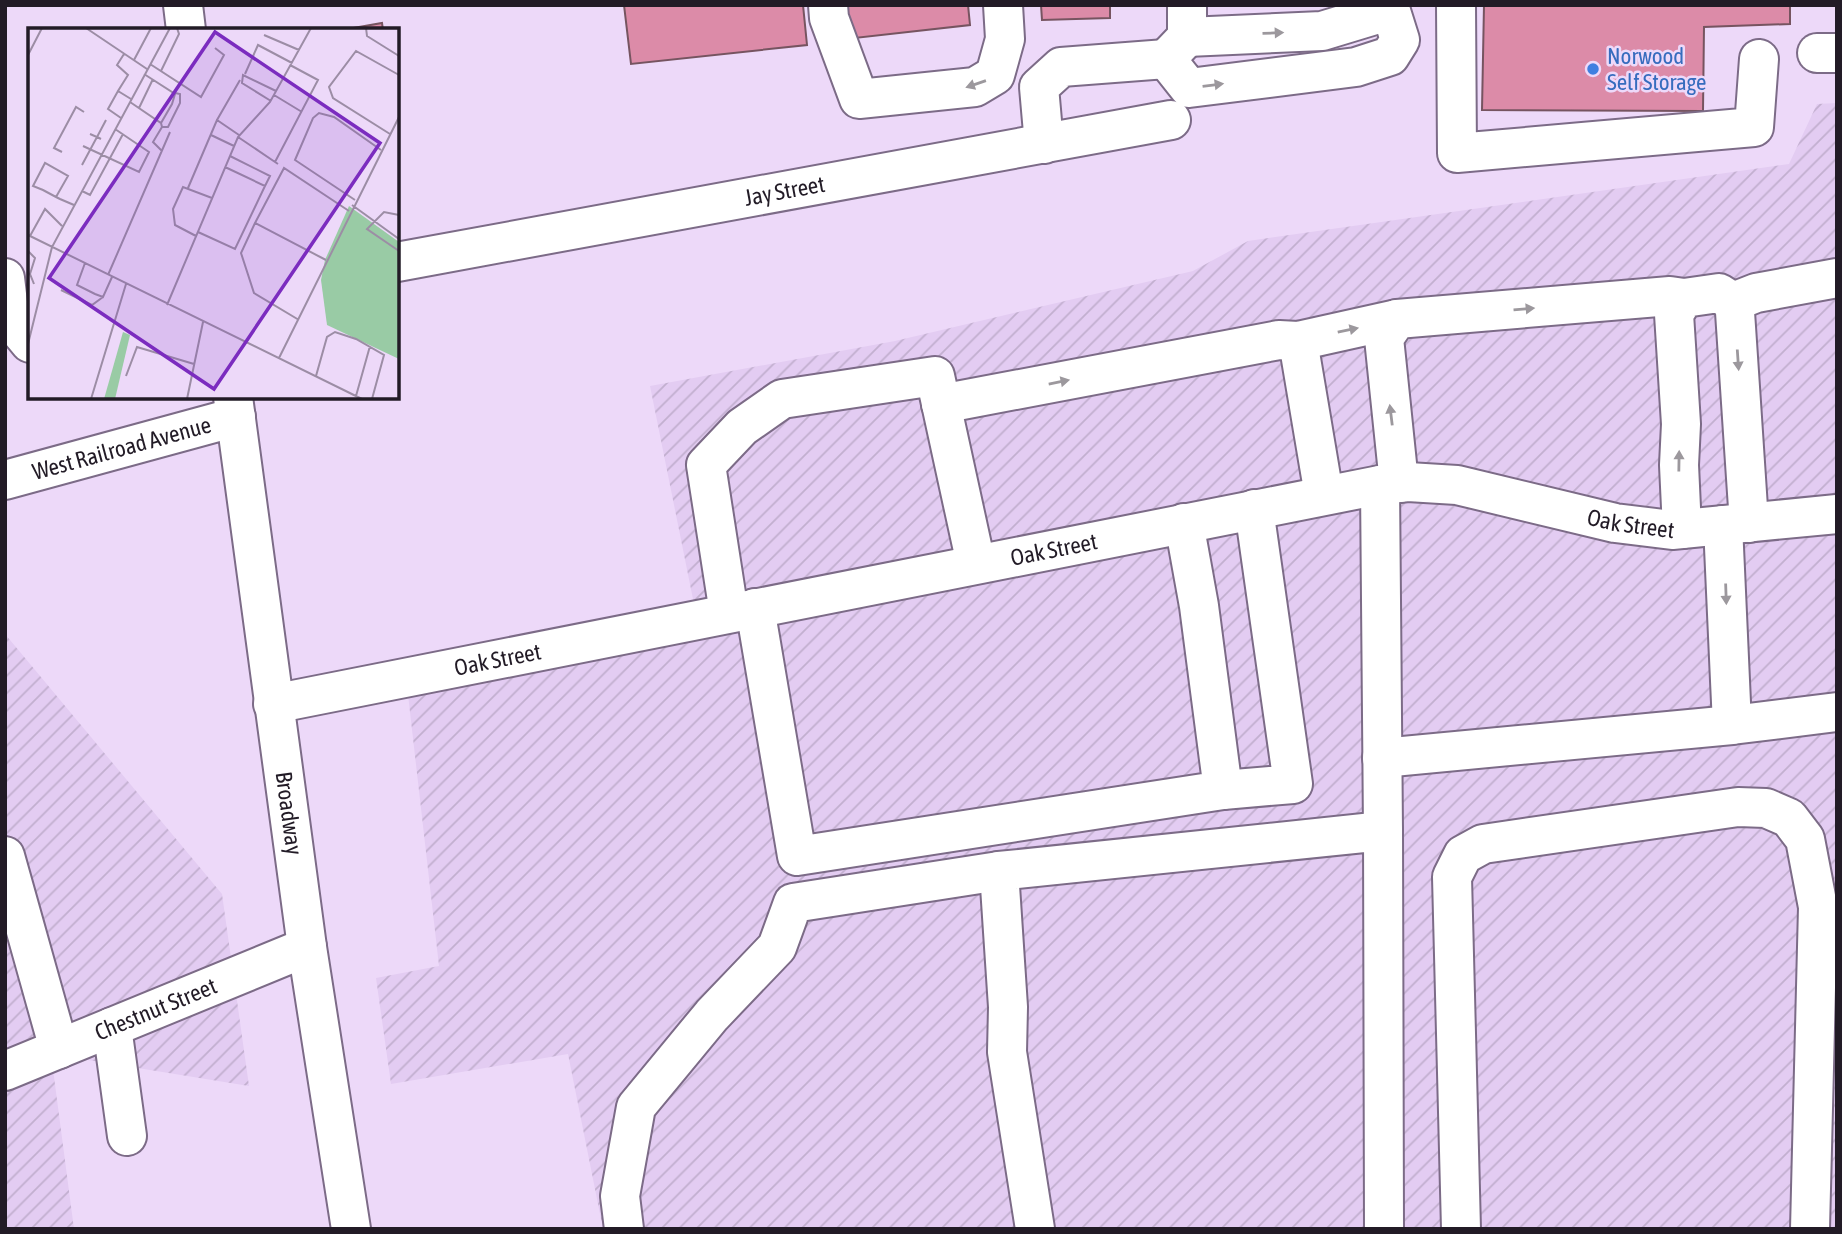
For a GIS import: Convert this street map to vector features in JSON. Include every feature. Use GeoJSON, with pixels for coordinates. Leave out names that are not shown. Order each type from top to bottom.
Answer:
{"type":"FeatureCollection","features":[{"type":"Feature","properties":{"kind":"street"},"geometry":{"type":"LineString","coordinates":[[183,5],[186,28]]}},
{"type":"Feature","properties":{"kind":"street"},"geometry":{"type":"LineString","coordinates":[[828,5],[829,18],[859,99],[975,87],[995,75],[1004,39],[1003,5]]}},
{"type":"Feature","properties":{"kind":"street"},"geometry":{"type":"LineString","coordinates":[[1180,34],[1189,88],[1356,67],[1390,56],[1400,40],[1389,5]]}},
{"type":"Feature","properties":{"kind":"street"},"geometry":{"type":"LineString","coordinates":[[1044,144],[1039,87],[1061,67],[1180,34],[1322,31],[1388,11],[1389,5]]}},
{"type":"Feature","properties":{"kind":"street"},"geometry":{"type":"LineString","coordinates":[[1456,5],[1457,153],[1754,127],[1759,59]]}},
{"type":"Feature","properties":{"kind":"street","name":"Jay Street"},"geometry":{"type":"LineString","coordinates":[[399,262],[1171,120]]}},
{"type":"Feature","properties":{"kind":"street"},"geometry":{"type":"LineString","coordinates":[[5,278],[10,318],[28,340]]}},
{"type":"Feature","properties":{"kind":"street"},"geometry":{"type":"LineString","coordinates":[[1733,302],[1756,293],[1837,278]]}},
{"type":"Feature","properties":{"kind":"street"},"geometry":{"type":"LineString","coordinates":[[941,404],[1279,340],[1298,341],[1397,319],[1670,296],[1684,298],[1719,293],[1733,302]]}},
{"type":"Feature","properties":{"kind":"street"},"geometry":{"type":"LineString","coordinates":[[1682,529],[1679,465],[1681,424],[1674,314],[1684,298]]}},
{"type":"Feature","properties":{"kind":"street"},"geometry":{"type":"LineString","coordinates":[[1732,726],[1736,524],[1733,302]]}},
{"type":"Feature","properties":{"kind":"street"},"geometry":{"type":"LineString","coordinates":[[1384,1229],[1382,758],[1389,484],[1384,338],[1397,319]]}},
{"type":"Feature","properties":{"kind":"street"},"geometry":{"type":"LineString","coordinates":[[1298,341],[1324,495]]}},
{"type":"Feature","properties":{"kind":"street"},"geometry":{"type":"LineString","coordinates":[[976,564],[935,376],[782,399],[742,427],[706,465],[797,856],[1223,790],[1293,784],[1254,509]]}},
{"type":"Feature","properties":{"kind":"street","name":"West Railroad Avenue"},"geometry":{"type":"LineString","coordinates":[[5,480],[235,407]]}},
{"type":"Feature","properties":{"kind":"street","name":"Broadway"},"geometry":{"type":"LineString","coordinates":[[235,407],[307,947],[351,1229]]}},
{"type":"Feature","properties":{"kind":"street","name":"Oak Street"},"geometry":{"type":"LineString","coordinates":[[273,704],[1389,484],[1457,485],[1615,523],[1672,530],[1837,514]]}},
{"type":"Feature","properties":{"kind":"street"},"geometry":{"type":"LineString","coordinates":[[1184,523],[1199,606],[1223,790]]}},
{"type":"Feature","properties":{"kind":"street"},"geometry":{"type":"LineString","coordinates":[[1382,758],[1732,726],[1837,712]]}},
{"type":"Feature","properties":{"kind":"street"},"geometry":{"type":"LineString","coordinates":[[1461,1229],[1452,877],[1463,855],[1482,844],[1738,807],[1766,808],[1789,818],[1805,839],[1818,907],[1810,1212]]}},
{"type":"Feature","properties":{"kind":"street"},"geometry":{"type":"LineString","coordinates":[[624,1229],[620,1196],[636,1107],[712,1015],[777,947],[793,903],[999,871],[1383,831]]}},
{"type":"Feature","properties":{"kind":"street"},"geometry":{"type":"LineString","coordinates":[[5,856],[59,1049]]}},
{"type":"Feature","properties":{"kind":"street"},"geometry":{"type":"LineString","coordinates":[[999,871],[1008,1007],[1007,1052],[1035,1229]]}},
{"type":"Feature","properties":{"kind":"street","name":"Chestnut Street"},"geometry":{"type":"LineString","coordinates":[[5,1071],[307,947]]}},
{"type":"Feature","properties":{"kind":"street"},"geometry":{"type":"LineString","coordinates":[[112,1027],[127,1136]]}},
{"type":"Feature","properties":{"kind":"shaded area"},"geometry":{"type":"Polygon","coordinates":[[[1837,103],[1837,1229],[603,1229],[568,1054],[391,1084],[376,978],[439,966],[406,677],[696,614],[650,386],[895,341],[1193,271],[1248,241],[1789,164],[1817,104],[1837,103]]]}},
{"type":"Feature","properties":{"kind":"shaded area"},"geometry":{"type":"Polygon","coordinates":[[[5,634],[222,894],[249,1086],[51,1054],[74,1229],[5,1229],[5,634]]]}},
{"type":"Feature","properties":{"kind":"building"},"geometry":{"type":"Polygon","coordinates":[[[624,5],[803,5],[807,45],[631,64],[624,5]]]}},
{"type":"Feature","properties":{"kind":"building"},"geometry":{"type":"Polygon","coordinates":[[[842,5],[968,5],[970,25],[846,39],[842,5]]]}},
{"type":"Feature","properties":{"kind":"building"},"geometry":{"type":"Polygon","coordinates":[[[1041,5],[1110,5],[1110,18],[1042,20],[1041,5]]]}},
{"type":"Feature","properties":{"kind":"building","name":"Norwood Self Storage"},"geometry":{"type":"Polygon","coordinates":[[[1484,5],[1790,5],[1790,24],[1704,27],[1703,111],[1482,110],[1484,5]]]}},
{"type":"Feature","properties":{"kind":"building"},"geometry":{"type":"Polygon","coordinates":[[[382,23],[383,28],[353,28],[382,23]]]}},
{"type":"Feature","properties":{"kind":"place","name":"Norwood Self Storage"},"geometry":{"type":"Point","coordinates":[1593,69]}}]}
